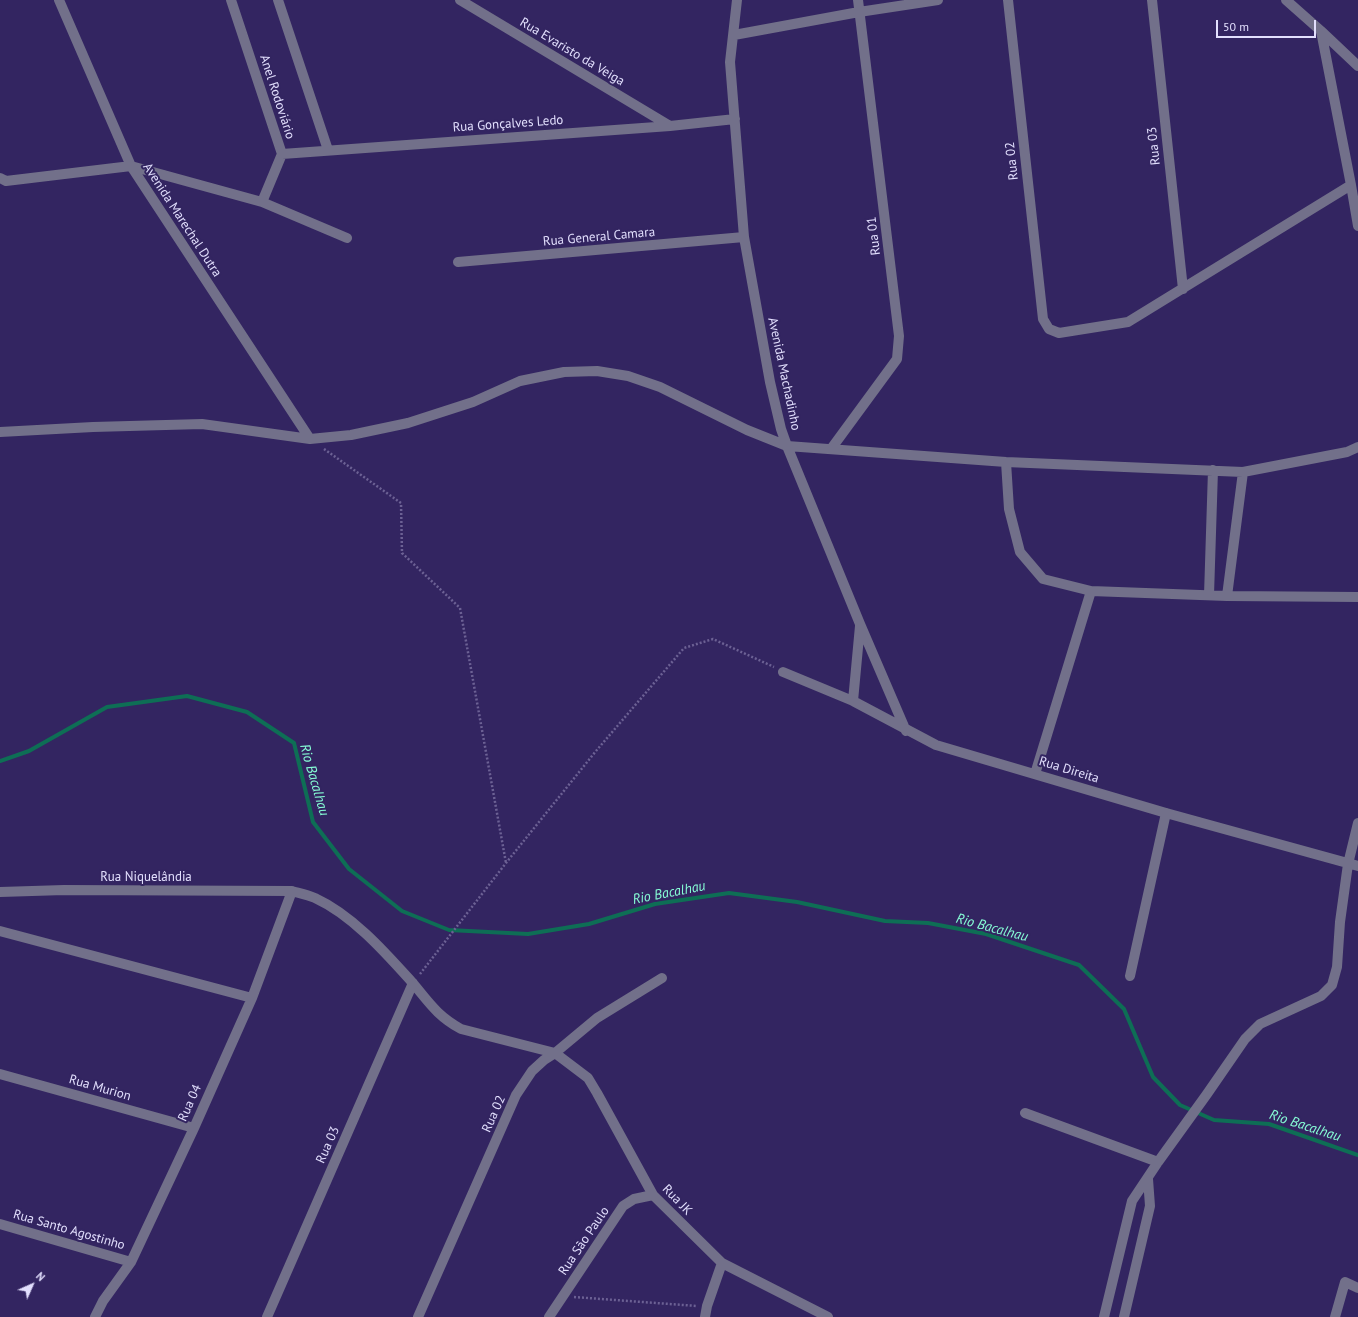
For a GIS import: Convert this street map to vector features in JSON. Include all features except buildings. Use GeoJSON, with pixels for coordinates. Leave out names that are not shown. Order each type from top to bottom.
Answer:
{"type":"FeatureCollection","features":[{"type":"Feature","properties":{"kind":"street","name":"Avenida Marechal Dutra"},"geometry":{"type":"LineString","coordinates":[[59,0],[131,166],[310,440]]}},
{"type":"Feature","properties":{"kind":"street","name":"Anel Rodoviário"},"geometry":{"type":"LineString","coordinates":[[231,0],[282,154],[262,202]]}},
{"type":"Feature","properties":{"kind":"street"},"geometry":{"type":"LineString","coordinates":[[278,0],[328,150]]}},
{"type":"Feature","properties":{"kind":"street","name":"Rua Evaristo da Veiga"},"geometry":{"type":"LineString","coordinates":[[460,0],[670,126]]}},
{"type":"Feature","properties":{"kind":"street","name":"Rua 01"},"geometry":{"type":"LineString","coordinates":[[831,449],[897,358],[899,336],[858,0]]}},
{"type":"Feature","properties":{"kind":"street"},"geometry":{"type":"LineString","coordinates":[[734,34],[938,0]]}},
{"type":"Feature","properties":{"kind":"street","name":"Rua 02"},"geometry":{"type":"LineString","coordinates":[[1008,0],[1043,319],[1049,329],[1059,333],[1128,322],[1183,289]]}},
{"type":"Feature","properties":{"kind":"street","name":"Rua 03"},"geometry":{"type":"LineString","coordinates":[[1152,0],[1183,289]]}},
{"type":"Feature","properties":{"kind":"street"},"geometry":{"type":"LineString","coordinates":[[1286,0],[1358,66]]}},
{"type":"Feature","properties":{"kind":"street","name":"Avenida Machadinho"},"geometry":{"type":"LineString","coordinates":[[734,1],[734,34],[730,62],[744,238],[770,382],[781,429],[860,624],[906,730]]}},
{"type":"Feature","properties":{"kind":"street"},"geometry":{"type":"LineString","coordinates":[[1320,31],[1358,226]]}},
{"type":"Feature","properties":{"kind":"street","name":"Rua Gonçalves Ledo"},"geometry":{"type":"LineString","coordinates":[[282,154],[670,126],[735,119]]}},
{"type":"Feature","properties":{"kind":"street"},"geometry":{"type":"LineString","coordinates":[[0,178],[6,181],[131,166],[262,202],[347,238]]}},
{"type":"Feature","properties":{"kind":"street"},"geometry":{"type":"LineString","coordinates":[[1183,289],[1351,185]]}},
{"type":"Feature","properties":{"kind":"street","name":"Rua General Camara"},"geometry":{"type":"LineString","coordinates":[[458,262],[744,238]]}},
{"type":"Feature","properties":{"kind":"street"},"geometry":{"type":"LineString","coordinates":[[0,432],[93,427],[202,424],[310,440],[351,435],[408,423],[473,402],[520,381],[564,372],[597,371],[628,376],[660,387],[747,430],[787,446],[1006,462],[1243,472],[1347,452],[1358,447]]}},
{"type":"Feature","properties":{"kind":"street"},"geometry":{"type":"LineString","coordinates":[[1006,462],[1009,510],[1020,552],[1043,579],[1091,591],[1227,596],[1358,597]]}},
{"type":"Feature","properties":{"kind":"street"},"geometry":{"type":"LineString","coordinates":[[1209,595],[1213,470]]}},
{"type":"Feature","properties":{"kind":"street"},"geometry":{"type":"LineString","coordinates":[[1227,596],[1243,472]]}},
{"type":"Feature","properties":{"kind":"street"},"geometry":{"type":"LineString","coordinates":[[1035,774],[1091,591]]}},
{"type":"Feature","properties":{"kind":"street"},"geometry":{"type":"LineString","coordinates":[[853,701],[860,624]]}},
{"type":"Feature","properties":{"kind":"street","name":"Rua Direita"},"geometry":{"type":"LineString","coordinates":[[783,672],[853,701],[936,745],[1166,813],[1353,865]]}},
{"type":"Feature","properties":{"kind":"street"},"geometry":{"type":"LineString","coordinates":[[1130,976],[1166,813]]}},
{"type":"Feature","properties":{"kind":"street"},"geometry":{"type":"LineString","coordinates":[[1104,1317],[1132,1201],[1158,1162],[1245,1038],[1260,1024],[1321,996],[1332,985],[1337,967],[1340,922],[1353,865],[1358,823]]}},
{"type":"Feature","properties":{"kind":"street","name":"Rua Niquelândia"},"geometry":{"type":"LineString","coordinates":[[0,892],[64,890],[292,891],[315,898],[346,917],[389,958],[413,983],[434,1009],[447,1021],[461,1029],[555,1053]]}},
{"type":"Feature","properties":{"kind":"street","name":"Rua 04"},"geometry":{"type":"LineString","coordinates":[[95,1317],[103,1301],[132,1262],[194,1128],[252,998],[292,891]]}},
{"type":"Feature","properties":{"kind":"street"},"geometry":{"type":"LineString","coordinates":[[0,932],[252,998]]}},
{"type":"Feature","properties":{"kind":"street","name":"Rua 02"},"geometry":{"type":"LineString","coordinates":[[418,1317],[516,1095],[532,1071],[597,1018],[662,978]]}},
{"type":"Feature","properties":{"kind":"street","name":"Rua 03"},"geometry":{"type":"LineString","coordinates":[[267,1317],[413,983]]}},
{"type":"Feature","properties":{"kind":"street","name":"Rua JK"},"geometry":{"type":"LineString","coordinates":[[555,1053],[588,1078],[653,1195],[722,1263],[828,1317]]}},
{"type":"Feature","properties":{"kind":"street","name":"Rua Murion"},"geometry":{"type":"LineString","coordinates":[[0,1074],[194,1128]]}},
{"type":"Feature","properties":{"kind":"street"},"geometry":{"type":"LineString","coordinates":[[1024,1114],[1158,1162]]}},
{"type":"Feature","properties":{"kind":"street"},"geometry":{"type":"LineString","coordinates":[[1124,1317],[1150,1206],[1148,1179]]}},
{"type":"Feature","properties":{"kind":"street","name":"Rua São Paulo"},"geometry":{"type":"LineString","coordinates":[[549,1317],[623,1206],[634,1199],[653,1195]]}},
{"type":"Feature","properties":{"kind":"street","name":"Rua Santo Agostinho"},"geometry":{"type":"LineString","coordinates":[[0,1224],[132,1262]]}},
{"type":"Feature","properties":{"kind":"street"},"geometry":{"type":"LineString","coordinates":[[705,1317],[707,1306],[722,1263]]}},
{"type":"Feature","properties":{"kind":"street"},"geometry":{"type":"LineString","coordinates":[[1335,1317],[1345,1282],[1358,1288]]}},
{"type":"Feature","properties":{"kind":"path"},"geometry":{"type":"LineString","coordinates":[[310,440],[401,503],[402,553],[460,608],[506,863]]}},
{"type":"Feature","properties":{"kind":"path"},"geometry":{"type":"LineString","coordinates":[[413,983],[506,863],[596,751],[684,648],[713,639],[783,672]]}},
{"type":"Feature","properties":{"kind":"path"},"geometry":{"type":"LineString","coordinates":[[562,1296],[707,1306]]}},
{"type":"Feature","properties":{"kind":"waterway","name":"Rio Bacalhau"},"geometry":{"type":"LineString","coordinates":[[0,761],[29,751],[107,707],[187,696],[247,712],[294,743],[313,822],[349,869],[402,911],[449,930],[528,934],[589,924],[655,904],[729,893],[797,902],[885,921],[928,923],[986,934],[1079,965],[1124,1009],[1153,1077],[1180,1105],[1214,1120],[1269,1124],[1358,1155]]}}]}
